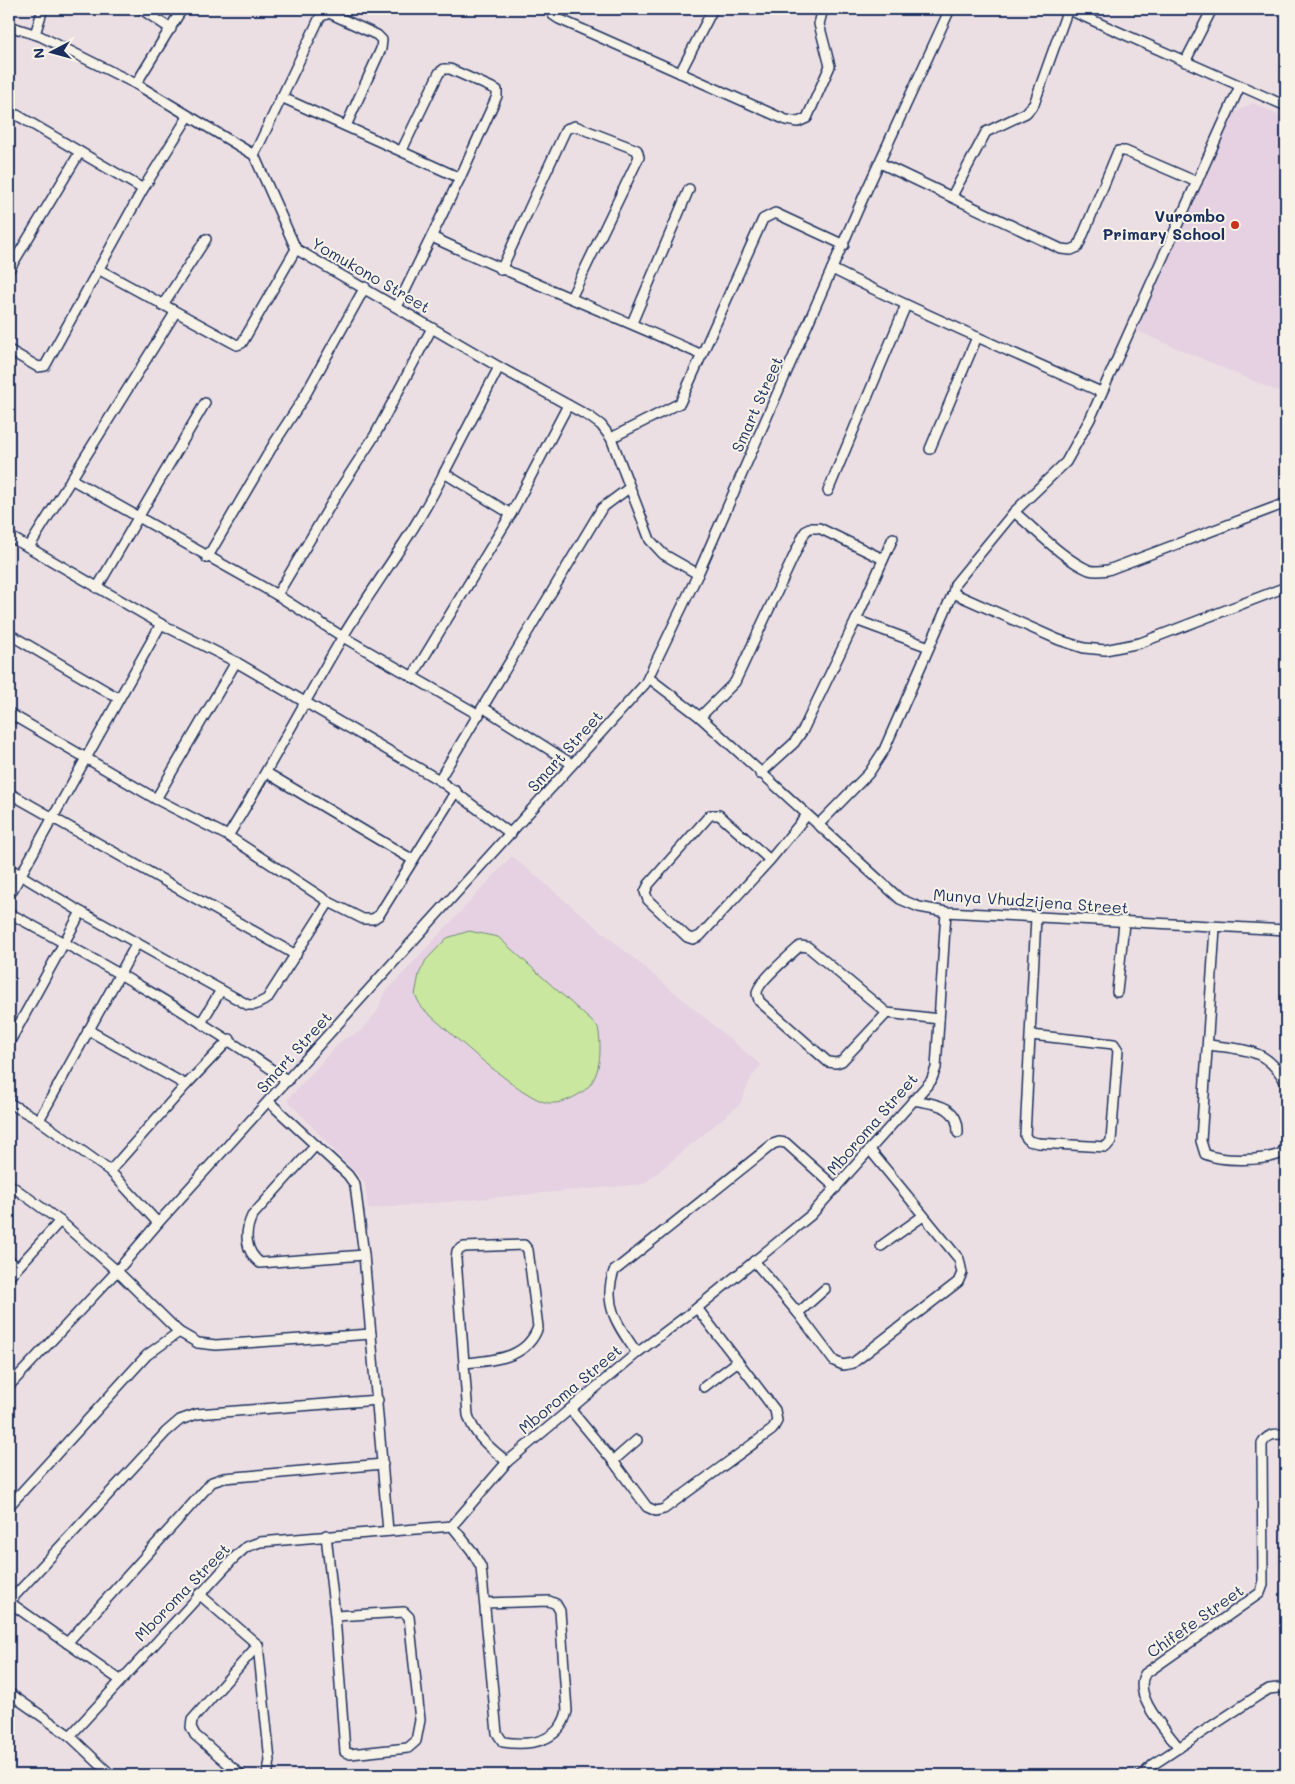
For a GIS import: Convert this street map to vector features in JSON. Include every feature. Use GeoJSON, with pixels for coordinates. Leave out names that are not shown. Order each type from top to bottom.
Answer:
{"type":"FeatureCollection","features":[{"type":"Feature","properties":{"kind":"street"},"geometry":{"type":"LineString","coordinates":[[35,34],[43,9]]}},
{"type":"Feature","properties":{"kind":"street"},"geometry":{"type":"LineString","coordinates":[[141,9],[171,29]]}},
{"type":"Feature","properties":{"kind":"street"},"geometry":{"type":"LineString","coordinates":[[136,84],[182,9]]}},
{"type":"Feature","properties":{"kind":"street"},"geometry":{"type":"LineString","coordinates":[[551,9],[553,15],[559,19],[786,120],[798,122],[807,118],[830,66],[819,24],[823,9]]}},
{"type":"Feature","properties":{"kind":"street"},"geometry":{"type":"LineString","coordinates":[[680,73],[713,9]]}},
{"type":"Feature","properties":{"kind":"street","name":"Smart Street"},"geometry":{"type":"LineString","coordinates":[[9,1386],[117,1271],[158,1223],[511,834],[649,678],[698,574],[832,269],[950,9]]}},
{"type":"Feature","properties":{"kind":"street"},"geometry":{"type":"LineString","coordinates":[[952,196],[986,132],[1026,113],[1034,104],[1068,9],[1286,106]]}},
{"type":"Feature","properties":{"kind":"street"},"geometry":{"type":"LineString","coordinates":[[1185,62],[1212,9]]}},
{"type":"Feature","properties":{"kind":"street"},"geometry":{"type":"LineString","coordinates":[[9,26],[35,34],[136,84],[254,155],[320,17],[329,13],[377,35],[382,40],[381,49],[346,126]]}},
{"type":"Feature","properties":{"kind":"street"},"geometry":{"type":"LineString","coordinates":[[396,307],[460,178],[497,96],[497,90],[450,68],[444,69],[439,73],[402,150]]}},
{"type":"Feature","properties":{"kind":"street"},"geometry":{"type":"LineString","coordinates":[[818,825],[869,773],[896,725],[953,593],[954,584],[1014,512],[1066,462],[1090,419],[1240,86]]}},
{"type":"Feature","properties":{"kind":"street"},"geometry":{"type":"LineString","coordinates":[[281,97],[402,150],[460,178]]}},
{"type":"Feature","properties":{"kind":"street"},"geometry":{"type":"LineString","coordinates":[[9,116],[17,115],[143,189]]}},
{"type":"Feature","properties":{"kind":"street"},"geometry":{"type":"LineString","coordinates":[[9,350],[38,367],[45,366],[143,189],[188,116]]}},
{"type":"Feature","properties":{"kind":"street"},"geometry":{"type":"LineString","coordinates":[[501,270],[566,129],[575,126],[637,150],[639,157],[571,298]]}},
{"type":"Feature","properties":{"kind":"street"},"geometry":{"type":"LineString","coordinates":[[880,163],[1061,249],[1071,250],[1078,248],[1118,152],[1125,151],[1197,182]]}},
{"type":"Feature","properties":{"kind":"street"},"geometry":{"type":"LineString","coordinates":[[9,270],[80,152]]}},
{"type":"Feature","properties":{"kind":"street","name":"Yomukono Street"},"geometry":{"type":"LineString","coordinates":[[254,155],[296,249],[499,367],[590,416],[601,425],[610,438],[650,540],[663,554],[698,574]]}},
{"type":"Feature","properties":{"kind":"street"},"geometry":{"type":"LineString","coordinates":[[632,323],[689,189]]}},
{"type":"Feature","properties":{"kind":"street"},"geometry":{"type":"LineString","coordinates":[[610,438],[680,403],[763,219],[769,214],[775,213],[844,245]]}},
{"type":"Feature","properties":{"kind":"street"},"geometry":{"type":"LineString","coordinates":[[432,237],[501,270],[632,323],[702,355]]}},
{"type":"Feature","properties":{"kind":"street"},"geometry":{"type":"LineString","coordinates":[[162,306],[206,238]]}},
{"type":"Feature","properties":{"kind":"street"},"geometry":{"type":"LineString","coordinates":[[98,270],[232,344],[242,343],[296,249]]}},
{"type":"Feature","properties":{"kind":"street"},"geometry":{"type":"LineString","coordinates":[[832,269],[906,305],[1101,392]]}},
{"type":"Feature","properties":{"kind":"street"},"geometry":{"type":"LineString","coordinates":[[207,558],[275,442],[303,399],[365,288]]}},
{"type":"Feature","properties":{"kind":"street"},"geometry":{"type":"LineString","coordinates":[[828,490],[906,305]]}},
{"type":"Feature","properties":{"kind":"street"},"geometry":{"type":"LineString","coordinates":[[29,548],[175,313]]}},
{"type":"Feature","properties":{"kind":"street"},"geometry":{"type":"LineString","coordinates":[[277,595],[340,489],[375,436],[432,328]]}},
{"type":"Feature","properties":{"kind":"street"},"geometry":{"type":"LineString","coordinates":[[930,449],[977,337]]}},
{"type":"Feature","properties":{"kind":"street"},"geometry":{"type":"LineString","coordinates":[[228,836],[267,772],[343,637],[411,530],[444,473],[499,367]]}},
{"type":"Feature","properties":{"kind":"street"},"geometry":{"type":"LineString","coordinates":[[98,588],[205,402]]}},
{"type":"Feature","properties":{"kind":"street"},"geometry":{"type":"LineString","coordinates":[[412,677],[511,514],[568,404]]}},
{"type":"Feature","properties":{"kind":"street"},"geometry":{"type":"LineString","coordinates":[[444,473],[511,514]]}},
{"type":"Feature","properties":{"kind":"street"},"geometry":{"type":"LineString","coordinates":[[71,479],[207,558],[277,595],[343,637],[412,677],[481,712],[572,764]]}},
{"type":"Feature","properties":{"kind":"street"},"geometry":{"type":"LineString","coordinates":[[439,780],[602,508],[629,488]]}},
{"type":"Feature","properties":{"kind":"street"},"geometry":{"type":"LineString","coordinates":[[1014,512],[1063,553],[1089,570],[1098,572],[1108,570],[1286,503]]}},
{"type":"Feature","properties":{"kind":"street"},"geometry":{"type":"LineString","coordinates":[[700,718],[735,682],[805,532],[809,528],[819,528],[883,559]]}},
{"type":"Feature","properties":{"kind":"street"},"geometry":{"type":"LineString","coordinates":[[9,536],[161,624],[236,662],[439,780],[511,834]]}},
{"type":"Feature","properties":{"kind":"street"},"geometry":{"type":"LineString","coordinates":[[760,774],[794,743],[803,730],[893,538]]}},
{"type":"Feature","properties":{"kind":"street"},"geometry":{"type":"LineString","coordinates":[[953,593],[1059,640],[1084,648],[1105,650],[1140,643],[1286,587]]}},
{"type":"Feature","properties":{"kind":"street"},"geometry":{"type":"LineString","coordinates":[[856,620],[929,648]]}},
{"type":"Feature","properties":{"kind":"street"},"geometry":{"type":"LineString","coordinates":[[9,896],[161,624]]}},
{"type":"Feature","properties":{"kind":"street"},"geometry":{"type":"LineString","coordinates":[[9,634],[118,698]]}},
{"type":"Feature","properties":{"kind":"street"},"geometry":{"type":"LineString","coordinates":[[156,799],[236,662]]}},
{"type":"Feature","properties":{"kind":"street","name":"Munya Vhudzijena Street"},"geometry":{"type":"LineString","coordinates":[[649,678],[700,718],[900,899],[920,907],[946,912],[1215,928],[1286,930]]}},
{"type":"Feature","properties":{"kind":"street"},"geometry":{"type":"LineString","coordinates":[[9,714],[156,799],[228,836],[330,902],[363,919],[373,919],[379,915],[456,792]]}},
{"type":"Feature","properties":{"kind":"street"},"geometry":{"type":"LineString","coordinates":[[267,772],[413,860]]}},
{"type":"Feature","properties":{"kind":"street"},"geometry":{"type":"LineString","coordinates":[[9,793],[296,955]]}},
{"type":"Feature","properties":{"kind":"street"},"geometry":{"type":"LineString","coordinates":[[770,860],[719,815],[710,815],[649,884],[645,892],[648,900],[687,937],[693,939],[700,936],[770,860],[807,815]]}},
{"type":"Feature","properties":{"kind":"street"},"geometry":{"type":"LineString","coordinates":[[9,868],[81,912],[248,1005],[260,1004],[272,993],[330,902]]}},
{"type":"Feature","properties":{"kind":"street"},"geometry":{"type":"LineString","coordinates":[[9,1043],[81,912]]}},
{"type":"Feature","properties":{"kind":"street","name":"Mboroma Street"},"geometry":{"type":"LineString","coordinates":[[70,1736],[199,1594],[246,1547],[260,1542],[326,1535],[452,1526],[507,1462],[637,1353],[697,1308],[810,1215],[931,1080],[936,1068],[946,912]]}},
{"type":"Feature","properties":{"kind":"street"},"geometry":{"type":"LineString","coordinates":[[9,913],[65,943],[230,1039],[288,1081]]}},
{"type":"Feature","properties":{"kind":"street"},"geometry":{"type":"LineString","coordinates":[[1031,1035],[1114,1044],[1118,1050],[1111,1141],[1106,1147],[1038,1143],[1029,1141],[1025,1136],[1036,917]]}},
{"type":"Feature","properties":{"kind":"street"},"geometry":{"type":"LineString","coordinates":[[1117,992],[1124,923]]}},
{"type":"Feature","properties":{"kind":"street"},"geometry":{"type":"LineString","coordinates":[[1215,928],[1209,1045],[1201,1141],[1205,1154],[1214,1158],[1271,1159],[1282,1153],[1286,1144]]}},
{"type":"Feature","properties":{"kind":"street"},"geometry":{"type":"LineString","coordinates":[[40,1120],[137,943]]}},
{"type":"Feature","properties":{"kind":"street"},"geometry":{"type":"LineString","coordinates":[[887,1013],[842,1061],[836,1063],[828,1062],[760,1001],[757,993],[760,985],[793,952],[800,946],[808,947],[887,1013],[939,1019]]}},
{"type":"Feature","properties":{"kind":"street"},"geometry":{"type":"LineString","coordinates":[[201,1022],[221,990]]}},
{"type":"Feature","properties":{"kind":"street"},"geometry":{"type":"LineString","coordinates":[[88,1030],[186,1085]]}},
{"type":"Feature","properties":{"kind":"street"},"geometry":{"type":"LineString","coordinates":[[110,1171],[186,1085],[230,1039]]}},
{"type":"Feature","properties":{"kind":"street"},"geometry":{"type":"LineString","coordinates":[[1209,1045],[1250,1051],[1268,1058],[1280,1072],[1286,1083]]}},
{"type":"Feature","properties":{"kind":"street"},"geometry":{"type":"LineString","coordinates":[[913,1100],[937,1104],[952,1112],[958,1122],[958,1133]]}},
{"type":"Feature","properties":{"kind":"street"},"geometry":{"type":"LineString","coordinates":[[269,1102],[316,1145],[355,1185],[364,1255],[378,1400],[388,1530]]}},
{"type":"Feature","properties":{"kind":"street"},"geometry":{"type":"LineString","coordinates":[[9,1103],[40,1120],[110,1171],[158,1223]]}},
{"type":"Feature","properties":{"kind":"street"},"geometry":{"type":"LineString","coordinates":[[637,1353],[615,1322],[612,1312],[611,1280],[614,1271],[773,1144],[779,1142],[786,1143],[836,1188]]}},
{"type":"Feature","properties":{"kind":"street"},"geometry":{"type":"LineString","coordinates":[[316,1145],[252,1216],[246,1228],[247,1244],[252,1257],[260,1264],[364,1255]]}},
{"type":"Feature","properties":{"kind":"street"},"geometry":{"type":"LineString","coordinates":[[754,1261],[798,1313],[834,1361],[843,1365],[853,1363],[958,1282],[962,1272],[959,1259],[870,1150]]}},
{"type":"Feature","properties":{"kind":"street"},"geometry":{"type":"LineString","coordinates":[[9,1184],[60,1221],[117,1271],[179,1332],[198,1343],[216,1345],[371,1334]]}},
{"type":"Feature","properties":{"kind":"street"},"geometry":{"type":"LineString","coordinates":[[881,1246],[923,1216]]}},
{"type":"Feature","properties":{"kind":"street"},"geometry":{"type":"LineString","coordinates":[[9,1277],[60,1221]]}},
{"type":"Feature","properties":{"kind":"street"},"geometry":{"type":"LineString","coordinates":[[466,1363],[507,1358],[534,1338],[538,1328],[528,1250],[524,1245],[464,1247],[457,1251],[456,1259],[466,1363],[468,1415],[471,1427],[507,1462]]}},
{"type":"Feature","properties":{"kind":"street"},"geometry":{"type":"LineString","coordinates":[[9,1260],[17,1268]]}},
{"type":"Feature","properties":{"kind":"street"},"geometry":{"type":"LineString","coordinates":[[798,1313],[825,1290]]}},
{"type":"Feature","properties":{"kind":"street"},"geometry":{"type":"LineString","coordinates":[[570,1410],[613,1461],[647,1506],[656,1511],[664,1509],[772,1430],[777,1421],[775,1410],[697,1308]]}},
{"type":"Feature","properties":{"kind":"street"},"geometry":{"type":"LineString","coordinates":[[9,1506],[148,1355],[179,1332]]}},
{"type":"Feature","properties":{"kind":"street"},"geometry":{"type":"LineString","coordinates":[[704,1387],[737,1362]]}},
{"type":"Feature","properties":{"kind":"street"},"geometry":{"type":"LineString","coordinates":[[120,1680],[9,1602],[166,1432],[180,1420],[197,1414],[378,1400]]}},
{"type":"Feature","properties":{"kind":"street","name":"Chifefe Street"},"geometry":{"type":"LineString","coordinates":[[1179,1748],[1143,1698],[1142,1679],[1144,1674],[1260,1593],[1263,1585],[1262,1444],[1266,1437],[1273,1434],[1286,1434]]}},
{"type":"Feature","properties":{"kind":"street"},"geometry":{"type":"LineString","coordinates":[[613,1461],[637,1440]]}},
{"type":"Feature","properties":{"kind":"street"},"geometry":{"type":"LineString","coordinates":[[67,1643],[212,1482],[224,1478],[383,1464]]}},
{"type":"Feature","properties":{"kind":"street"},"geometry":{"type":"LineString","coordinates":[[452,1526],[478,1559],[497,1733],[503,1742],[516,1744],[542,1741],[552,1736],[565,1720],[567,1711],[560,1611],[556,1604],[549,1601],[484,1603]]}},
{"type":"Feature","properties":{"kind":"street"},"geometry":{"type":"LineString","coordinates":[[326,1535],[335,1616],[345,1752],[350,1754],[408,1748],[416,1741],[420,1720],[409,1617],[404,1612],[335,1616]]}},
{"type":"Feature","properties":{"kind":"street"},"geometry":{"type":"LineString","coordinates":[[199,1594],[258,1645],[270,1761],[267,1775]]}},
{"type":"Feature","properties":{"kind":"street"},"geometry":{"type":"LineString","coordinates":[[241,1775],[195,1735],[191,1727],[192,1720],[258,1645]]}},
{"type":"Feature","properties":{"kind":"street"},"geometry":{"type":"LineString","coordinates":[[1142,1775],[1154,1764],[1260,1694],[1269,1689],[1286,1687]]}},
{"type":"Feature","properties":{"kind":"street"},"geometry":{"type":"LineString","coordinates":[[9,1693],[70,1736],[111,1775]]}},
{"type":"Feature","properties":{"kind":"shaded area","name":"Vurombo Primary School"},"geometry":{"type":"Polygon","coordinates":[[[1253,103],[1286,119],[1286,395],[1137,331],[1234,113],[1253,103]]]}},
{"type":"Feature","properties":{"kind":"shaded area"},"geometry":{"type":"Polygon","coordinates":[[[512,856],[761,1065],[751,1078],[740,1104],[644,1184],[368,1209],[365,1183],[287,1100],[341,1041],[359,1032],[368,1023],[378,1010],[383,995],[512,856]]]}},
{"type":"Feature","properties":{"kind":"green space"},"geometry":{"type":"Polygon","coordinates":[[[469,931],[498,937],[598,1027],[600,1054],[597,1072],[588,1087],[581,1093],[558,1103],[549,1103],[537,1099],[485,1062],[422,1008],[415,995],[419,974],[426,960],[447,938],[469,931]]]}},
{"type":"Feature","properties":{"kind":"place","name":"Vurombo Primary School"},"geometry":{"type":"Point","coordinates":[1235,225]}}]}
